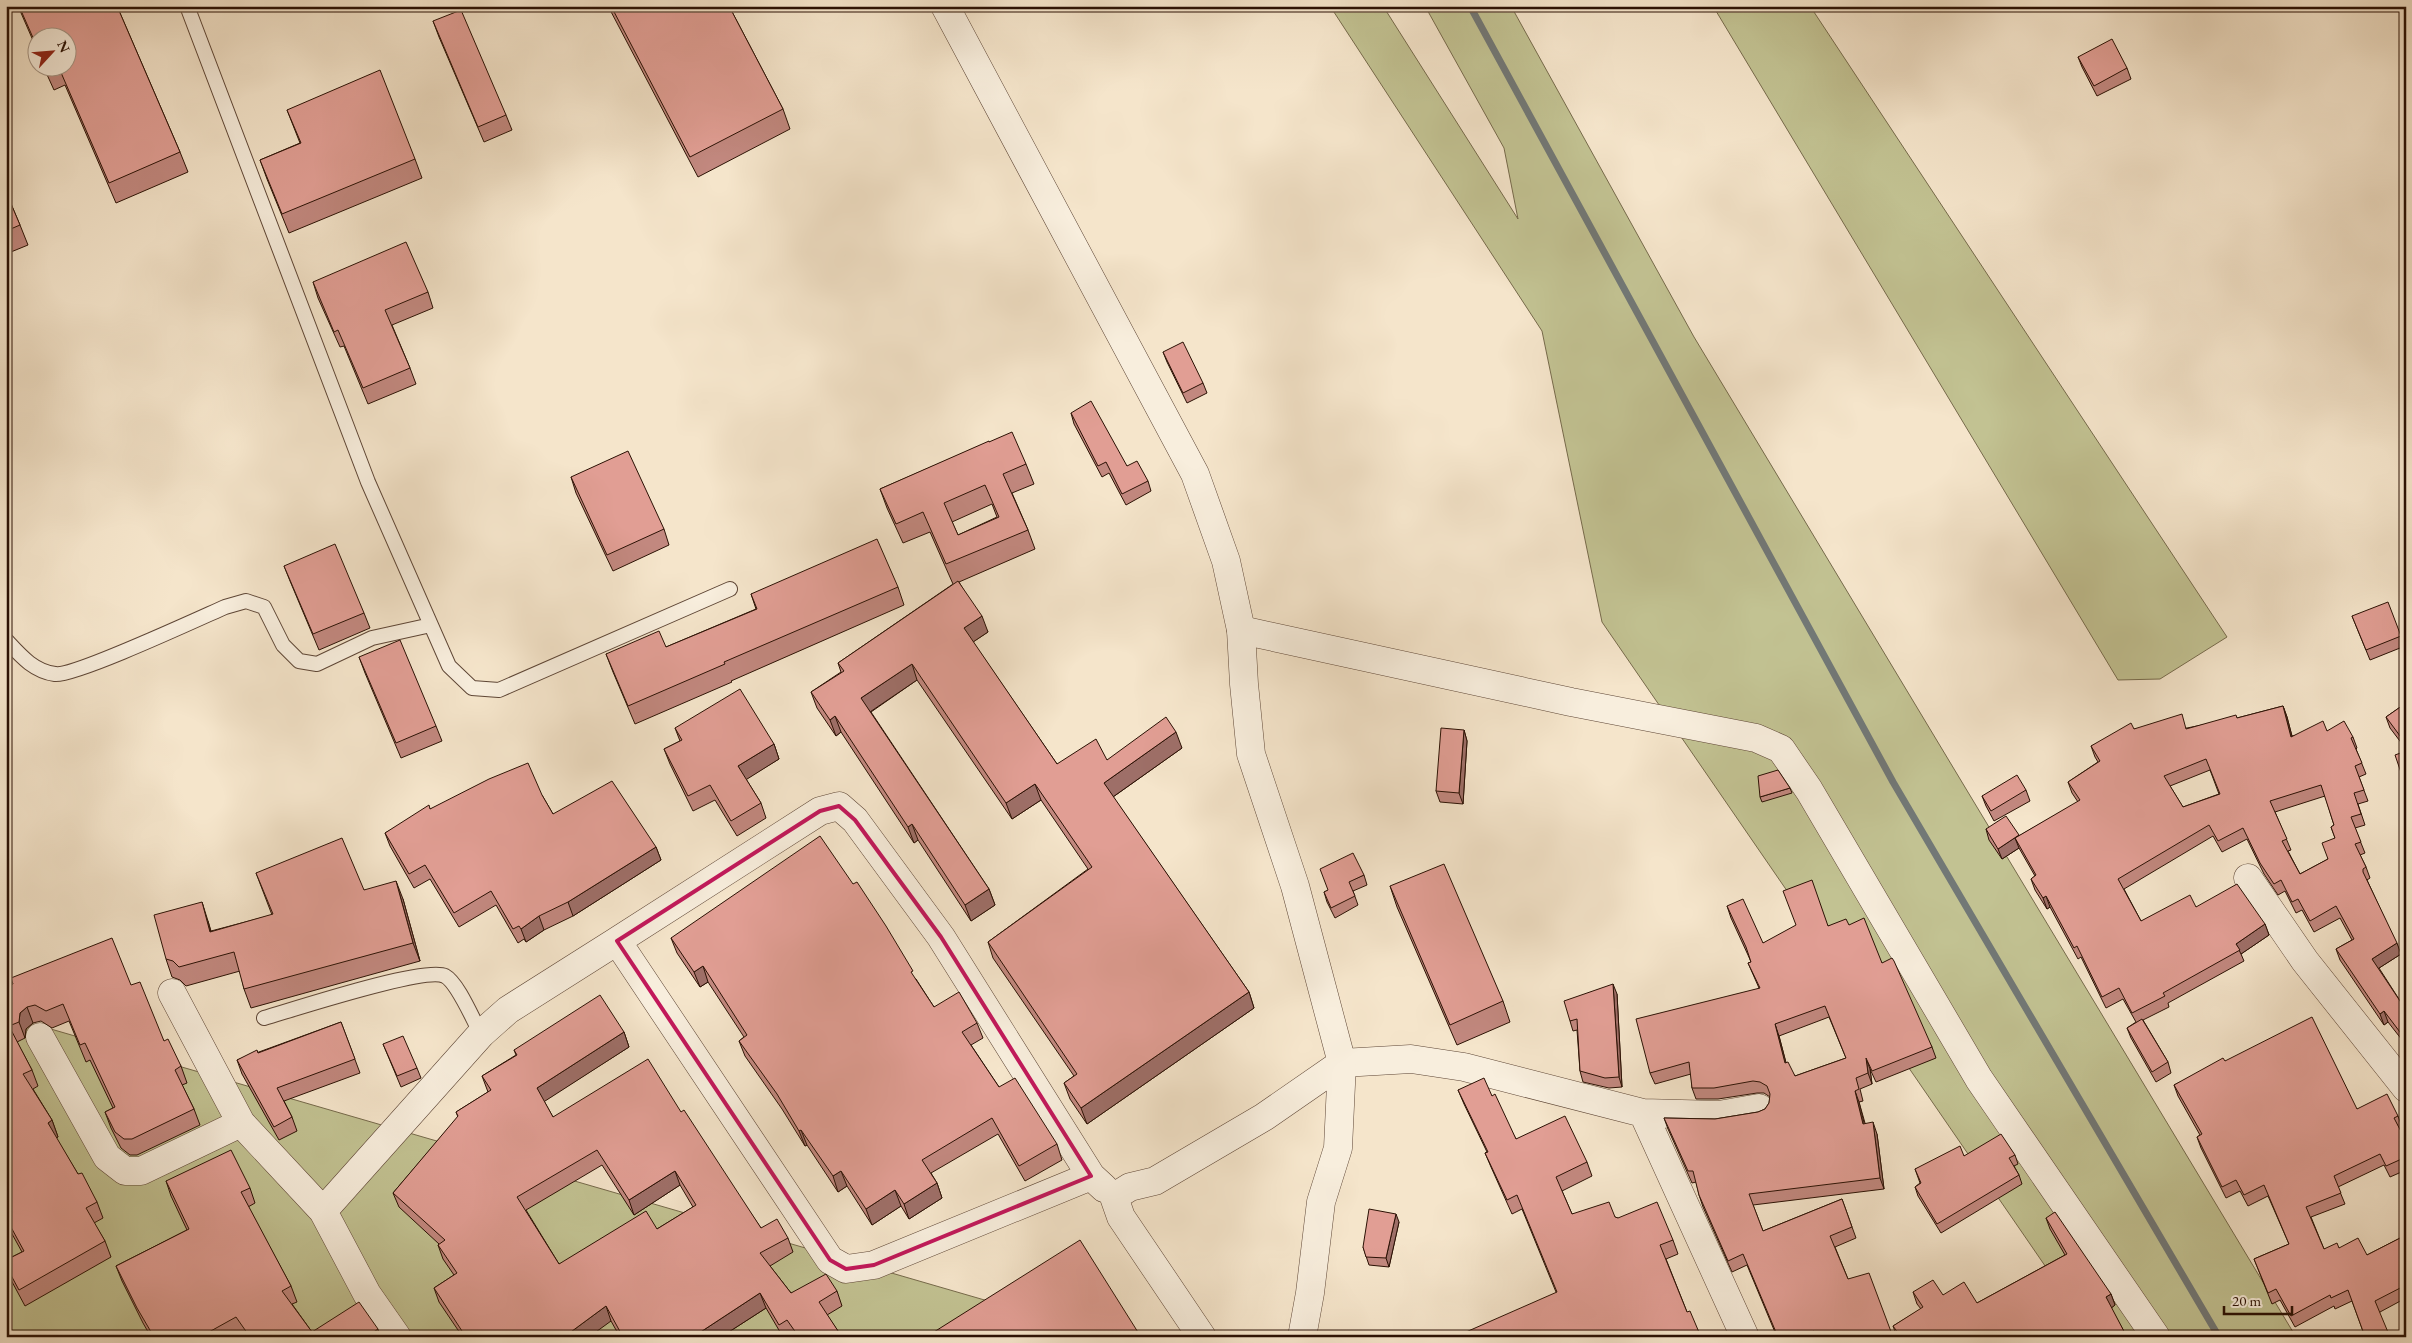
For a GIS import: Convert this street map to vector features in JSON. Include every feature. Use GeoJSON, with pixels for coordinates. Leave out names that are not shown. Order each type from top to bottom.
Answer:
{"type":"FeatureCollection","features":[{"type":"Feature","properties":{"kind":"street"},"geometry":{"type":"LineString","coordinates":[[945,6],[1195,474],[1226,562],[1241,630],[1251,754],[1295,886],[1342,1063],[1338,1148],[1321,1202],[1310,1293],[1302,1337]]}},
{"type":"Feature","properties":{"kind":"street"},"geometry":{"type":"LineString","coordinates":[[1241,630],[1561,700],[1725,730],[1756,738],[1781,749],[1809,790],[1979,1079],[2156,1337]]}},
{"type":"Feature","properties":{"kind":"street"},"geometry":{"type":"LineString","coordinates":[[324,1211],[481,1034],[508,1010],[820,811],[839,806],[855,820],[941,937],[1091,1176],[1114,1197],[1121,1217],[1202,1337]]}},
{"type":"Feature","properties":{"kind":"street"},"geometry":{"type":"LineString","coordinates":[[2248,878],[2305,962],[2406,1088]]}},
{"type":"Feature","properties":{"kind":"street"},"geometry":{"type":"LineString","coordinates":[[617,941],[830,1260],[846,1269],[874,1265],[1091,1176]]}},
{"type":"Feature","properties":{"kind":"street"},"geometry":{"type":"LineString","coordinates":[[172,994],[240,1124],[324,1211],[367,1294],[397,1337]]}},
{"type":"Feature","properties":{"kind":"street"},"geometry":{"type":"LineString","coordinates":[[40,1037],[107,1157],[125,1171],[141,1171],[240,1124]]}},
{"type":"Feature","properties":{"kind":"street"},"geometry":{"type":"LineString","coordinates":[[1114,1197],[1130,1187],[1155,1181],[1264,1117],[1342,1063],[1412,1060],[1464,1067],[1643,1113],[1719,1115],[1759,1108]]}},
{"type":"Feature","properties":{"kind":"street"},"geometry":{"type":"LineString","coordinates":[[1643,1113],[1745,1337]]}},
{"type":"Feature","properties":{"kind":"lane"},"geometry":{"type":"LineString","coordinates":[[187,6],[368,482],[450,666],[472,688],[500,690],[730,589]]}},
{"type":"Feature","properties":{"kind":"lane"},"geometry":{"type":"LineString","coordinates":[[6,640],[33,667],[57,675],[82,668],[226,607],[246,602],[264,607],[283,645],[299,661],[317,664],[372,638],[431,625]]}},
{"type":"Feature","properties":{"kind":"lane"},"geometry":{"type":"LineString","coordinates":[[264,1018],[390,982],[428,974],[445,976],[455,987],[481,1034]]}},
{"type":"Feature","properties":{"kind":"highlighted area"},"geometry":{"type":"Polygon","coordinates":[[[839,806],[855,820],[941,937],[1091,1176],[874,1265],[846,1269],[830,1260],[617,941],[820,811],[839,806]]]}},
{"type":"Feature","properties":{"kind":"green space"},"geometry":{"type":"Polygon","coordinates":[[[1330,6],[1383,6],[1518,219],[1504,148],[1425,6],[1511,6],[1694,337],[2296,1337],[2094,1337],[1602,622],[1542,331],[1330,6]]]}},
{"type":"Feature","properties":{"kind":"green space"},"geometry":{"type":"Polygon","coordinates":[[[1713,6],[1810,6],[2227,637],[2160,679],[2118,680],[1713,6]]]}},
{"type":"Feature","properties":{"kind":"green space"},"geometry":{"type":"Polygon","coordinates":[[[6,1016],[1112,1337],[6,1337],[6,1016]]]}},
{"type":"Feature","properties":{"kind":"building"},"geometry":{"type":"Polygon","coordinates":[[[19,6],[117,6],[180,152],[109,183],[63,78],[78,78],[78,28],[29,28],[19,6]]]}},
{"type":"Feature","properties":{"kind":"building"},"geometry":{"type":"Polygon","coordinates":[[[611,6],[729,6],[783,109],[690,157],[611,6]]]}},
{"type":"Feature","properties":{"kind":"building"},"geometry":{"type":"Polygon","coordinates":[[[461,10],[506,115],[478,127],[433,21],[461,10]]]}},
{"type":"Feature","properties":{"kind":"building"},"geometry":{"type":"Polygon","coordinates":[[[2112,39],[2127,68],[2094,86],[2078,57],[2112,39]]]}},
{"type":"Feature","properties":{"kind":"building"},"geometry":{"type":"Polygon","coordinates":[[[380,70],[415,159],[282,214],[260,160],[301,143],[287,110],[380,70]]]}},
{"type":"Feature","properties":{"kind":"building"},"geometry":{"type":"Polygon","coordinates":[[[6,192],[20,225],[6,231],[6,192]]]}},
{"type":"Feature","properties":{"kind":"building"},"geometry":{"type":"Polygon","coordinates":[[[406,242],[428,292],[385,310],[410,368],[363,388],[338,330],[334,332],[313,282],[406,242]]]}},
{"type":"Feature","properties":{"kind":"building"},"geometry":{"type":"Polygon","coordinates":[[[1183,342],[1203,383],[1183,393],[1163,352],[1183,342]]]}},
{"type":"Feature","properties":{"kind":"building"},"geometry":{"type":"Polygon","coordinates":[[[1091,401],[1127,466],[1137,461],[1148,481],[1122,494],[1106,462],[1098,466],[1071,413],[1091,401]]]}},
{"type":"Feature","properties":{"kind":"building"},"geometry":{"type":"Polygon","coordinates":[[[1012,432],[1026,464],[1003,474],[1028,530],[946,564],[923,512],[896,524],[880,489],[1012,432]],[[985,485],[944,503],[958,535],[999,517],[985,485]]]}},
{"type":"Feature","properties":{"kind":"building"},"geometry":{"type":"Polygon","coordinates":[[[628,451],[664,529],[607,555],[571,477],[628,451]]]}},
{"type":"Feature","properties":{"kind":"building"},"geometry":{"type":"Polygon","coordinates":[[[877,539],[898,587],[724,662],[725,664],[628,706],[606,654],[659,631],[666,647],[757,609],[751,594],[877,539]]]}},
{"type":"Feature","properties":{"kind":"building"},"geometry":{"type":"Polygon","coordinates":[[[335,544],[364,613],[313,634],[284,566],[335,544]]]}},
{"type":"Feature","properties":{"kind":"building"},"geometry":{"type":"Polygon","coordinates":[[[958,581],[982,616],[964,628],[1057,764],[1096,739],[1107,760],[1166,717],[1176,732],[1104,783],[1249,992],[1081,1108],[1064,1083],[1077,1074],[988,942],[1092,867],[1035,784],[1006,803],[912,664],[861,698],[989,889],[965,905],[912,824],[908,827],[835,716],[830,720],[811,692],[844,671],[838,663],[958,581]]]}},
{"type":"Feature","properties":{"kind":"building"},"geometry":{"type":"Polygon","coordinates":[[[2388,602],[2401,636],[2366,650],[2352,616],[2388,602]]]}},
{"type":"Feature","properties":{"kind":"building"},"geometry":{"type":"Polygon","coordinates":[[[400,640],[436,726],[396,743],[359,657],[400,640]]]}},
{"type":"Feature","properties":{"kind":"building"},"geometry":{"type":"Polygon","coordinates":[[[740,689],[774,744],[738,766],[761,803],[731,821],[710,785],[688,796],[664,749],[682,740],[675,728],[740,689]]]}},
{"type":"Feature","properties":{"kind":"building"},"geometry":{"type":"Polygon","coordinates":[[[2406,703],[2406,744],[2386,717],[2406,703]]]}},
{"type":"Feature","properties":{"kind":"building"},"geometry":{"type":"Polygon","coordinates":[[[2283,706],[2291,737],[2323,721],[2327,731],[2344,721],[2353,737],[2351,738],[2362,763],[2355,766],[2364,790],[2354,793],[2361,814],[2351,817],[2361,842],[2355,844],[2366,867],[2363,869],[2363,872],[2397,943],[2372,959],[2406,1010],[2406,1040],[2384,1011],[2380,1014],[2336,949],[2354,939],[2336,906],[2310,921],[2298,899],[2292,902],[2281,880],[2274,884],[2260,863],[2243,828],[2218,841],[2209,825],[2118,879],[2141,921],[2190,895],[2196,907],[2237,884],[2265,924],[2236,944],[2240,950],[2163,993],[2165,996],[2132,1013],[2119,988],[2102,997],[2077,946],[2074,948],[2046,896],[2043,898],[2031,879],[2036,875],[2015,838],[2080,800],[2068,782],[2100,761],[2091,746],[2131,723],[2134,729],[2182,714],[2186,729],[2236,715],[2237,718],[2283,706]],[[2206,759],[2164,776],[2183,807],[2220,794],[2206,759]],[[2321,785],[2270,801],[2287,839],[2282,841],[2300,874],[2328,859],[2322,843],[2335,838],[2331,827],[2334,825],[2321,785]]]}},
{"type":"Feature","properties":{"kind":"building"},"geometry":{"type":"Polygon","coordinates":[[[1441,728],[1464,730],[1459,793],[1436,791],[1441,728]]]}},
{"type":"Feature","properties":{"kind":"building"},"geometry":{"type":"Polygon","coordinates":[[[2406,751],[2406,787],[2395,755],[2406,751]]]}},
{"type":"Feature","properties":{"kind":"building"},"geometry":{"type":"Polygon","coordinates":[[[528,763],[542,795],[553,814],[612,781],[656,847],[568,902],[539,916],[521,929],[519,926],[513,929],[491,891],[454,913],[425,865],[409,874],[385,833],[429,805],[430,809],[489,779],[528,763]]]}},
{"type":"Feature","properties":{"kind":"building"},"geometry":{"type":"Polygon","coordinates":[[[1778,770],[1790,788],[1760,797],[1758,776],[1778,770]]]}},
{"type":"Feature","properties":{"kind":"building"},"geometry":{"type":"Polygon","coordinates":[[[2017,775],[2026,790],[1991,811],[1982,796],[2017,775]]]}},
{"type":"Feature","properties":{"kind":"building"},"geometry":{"type":"Polygon","coordinates":[[[2006,816],[2019,835],[1998,849],[1986,829],[2006,816]]]}},
{"type":"Feature","properties":{"kind":"building"},"geometry":{"type":"Polygon","coordinates":[[[820,836],[853,884],[857,882],[886,926],[913,971],[911,972],[934,1007],[959,992],[977,1023],[962,1032],[999,1087],[1015,1078],[1057,1144],[1019,1166],[992,1118],[922,1160],[937,1183],[904,1204],[895,1190],[866,1209],[841,1171],[833,1176],[801,1130],[799,1131],[777,1094],[739,1041],[747,1035],[703,966],[694,972],[671,938],[820,836]]]}},
{"type":"Feature","properties":{"kind":"building"},"geometry":{"type":"Polygon","coordinates":[[[342,838],[364,890],[396,881],[413,943],[244,989],[234,952],[179,967],[173,961],[166,959],[154,915],[202,902],[210,932],[273,914],[256,873],[342,838]]]}},
{"type":"Feature","properties":{"kind":"building"},"geometry":{"type":"Polygon","coordinates":[[[1353,853],[1364,875],[1349,882],[1355,896],[1331,908],[1324,892],[1328,890],[1320,869],[1353,853]]]}},
{"type":"Feature","properties":{"kind":"building"},"geometry":{"type":"Polygon","coordinates":[[[1444,864],[1503,1001],[1450,1025],[1390,886],[1444,864]]]}},
{"type":"Feature","properties":{"kind":"building"},"geometry":{"type":"Polygon","coordinates":[[[1812,880],[1828,926],[1846,919],[1849,925],[1864,918],[1882,963],[1892,958],[1894,961],[1932,1047],[1872,1071],[1866,1058],[1868,1073],[1856,1078],[1859,1089],[1855,1091],[1863,1124],[1873,1122],[1880,1178],[1749,1194],[1763,1231],[1842,1199],[1852,1227],[1830,1236],[1848,1279],[1869,1273],[1893,1337],[1817,1337],[1814,1331],[1801,1337],[1778,1337],[1743,1254],[1728,1261],[1699,1195],[1693,1171],[1688,1171],[1664,1118],[1715,1119],[1758,1112],[1765,1109],[1769,1103],[1770,1094],[1767,1086],[1753,1081],[1714,1088],[1692,1088],[1689,1062],[1650,1073],[1636,1019],[1760,988],[1748,963],[1751,962],[1746,947],[1727,906],[1743,899],[1763,943],[1796,925],[1783,891],[1812,880]],[[1825,1006],[1775,1024],[1785,1063],[1788,1062],[1795,1076],[1846,1058],[1825,1006]]]}},
{"type":"Feature","properties":{"kind":"building"},"geometry":{"type":"Polygon","coordinates":[[[112,938],[131,985],[140,982],[164,1041],[168,1039],[181,1066],[175,1070],[194,1109],[132,1139],[124,1139],[115,1132],[105,1112],[115,1107],[85,1043],[80,1045],[63,1004],[46,1011],[35,1005],[27,1007],[20,1013],[19,1022],[9,1026],[32,1070],[23,1074],[52,1120],[48,1123],[78,1174],[82,1173],[97,1202],[86,1208],[105,1241],[19,1290],[6,1266],[6,1260],[24,1251],[6,1218],[6,986],[13,984],[11,978],[112,938]]]}},
{"type":"Feature","properties":{"kind":"building"},"geometry":{"type":"Polygon","coordinates":[[[1613,984],[1619,1077],[1605,1078],[1580,1071],[1577,1019],[1570,1021],[1564,1001],[1613,984]]]}},
{"type":"Feature","properties":{"kind":"building"},"geometry":{"type":"Polygon","coordinates":[[[600,995],[624,1032],[537,1088],[553,1117],[648,1059],[681,1112],[684,1110],[761,1228],[777,1219],[788,1238],[760,1253],[791,1293],[826,1274],[837,1291],[819,1302],[842,1337],[799,1337],[787,1320],[779,1325],[760,1293],[693,1337],[623,1337],[606,1306],[564,1337],[454,1337],[462,1331],[434,1288],[457,1273],[438,1245],[445,1240],[393,1193],[458,1116],[456,1112],[491,1090],[482,1076],[517,1055],[514,1050],[600,995]],[[597,1150],[517,1197],[559,1264],[646,1211],[657,1229],[696,1205],[675,1171],[629,1200],[597,1150]]]}},
{"type":"Feature","properties":{"kind":"building"},"geometry":{"type":"Polygon","coordinates":[[[2312,1017],[2357,1109],[2387,1094],[2398,1116],[2394,1118],[2406,1141],[2406,1157],[2386,1166],[2380,1154],[2334,1176],[2341,1193],[2306,1207],[2324,1249],[2337,1243],[2339,1248],[2358,1238],[2367,1255],[2406,1235],[2406,1285],[2375,1301],[2390,1337],[2358,1337],[2364,1334],[2348,1290],[2331,1298],[2330,1295],[2291,1316],[2276,1289],[2268,1293],[2254,1259],[2289,1244],[2264,1185],[2244,1195],[2236,1180],[2222,1187],[2197,1137],[2202,1134],[2174,1085],[2223,1058],[2225,1061],[2312,1017]]]}},
{"type":"Feature","properties":{"kind":"building"},"geometry":{"type":"Polygon","coordinates":[[[2142,1019],[2168,1062],[2152,1072],[2127,1028],[2142,1019]]]}},
{"type":"Feature","properties":{"kind":"building"},"geometry":{"type":"Polygon","coordinates":[[[341,1022],[355,1059],[277,1088],[292,1117],[274,1127],[237,1060],[257,1050],[258,1053],[341,1022]]]}},
{"type":"Feature","properties":{"kind":"building"},"geometry":{"type":"Polygon","coordinates":[[[403,1036],[417,1068],[397,1076],[383,1044],[403,1036]]]}},
{"type":"Feature","properties":{"kind":"building"},"geometry":{"type":"Polygon","coordinates":[[[1484,1078],[1492,1096],[1495,1094],[1516,1139],[1565,1116],[1587,1162],[1556,1177],[1572,1214],[1609,1202],[1615,1217],[1618,1218],[1657,1202],[1673,1240],[1660,1245],[1687,1312],[1690,1311],[1701,1337],[1468,1337],[1466,1332],[1557,1292],[1517,1195],[1507,1200],[1485,1153],[1488,1152],[1458,1090],[1484,1078]]]}},
{"type":"Feature","properties":{"kind":"building"},"geometry":{"type":"Polygon","coordinates":[[[2001,1134],[2015,1155],[2009,1158],[2019,1175],[1937,1224],[1915,1187],[1921,1183],[1915,1169],[1960,1146],[1964,1156],[2001,1134]]]}},
{"type":"Feature","properties":{"kind":"building"},"geometry":{"type":"Polygon","coordinates":[[[231,1150],[250,1188],[241,1192],[291,1286],[282,1291],[312,1332],[359,1302],[378,1329],[366,1337],[250,1337],[236,1317],[200,1337],[154,1337],[116,1266],[189,1229],[166,1181],[231,1150]]]}},
{"type":"Feature","properties":{"kind":"building"},"geometry":{"type":"Polygon","coordinates":[[[1369,1209],[1396,1214],[1386,1258],[1366,1257],[1363,1247],[1369,1209]]]}},
{"type":"Feature","properties":{"kind":"building"},"geometry":{"type":"Polygon","coordinates":[[[2055,1212],[2111,1294],[2106,1297],[2127,1337],[1901,1337],[1893,1326],[1923,1307],[1913,1292],[1933,1280],[1943,1295],[1964,1282],[1977,1303],[2067,1254],[2046,1218],[2055,1212]]]}},
{"type":"Feature","properties":{"kind":"building"},"geometry":{"type":"Polygon","coordinates":[[[1080,1240],[1141,1337],[926,1337],[1080,1240]]]}},
{"type":"Feature","properties":{"kind":"waterway"},"geometry":{"type":"LineString","coordinates":[[1470,6],[1893,782],[2219,1337]]}}]}
